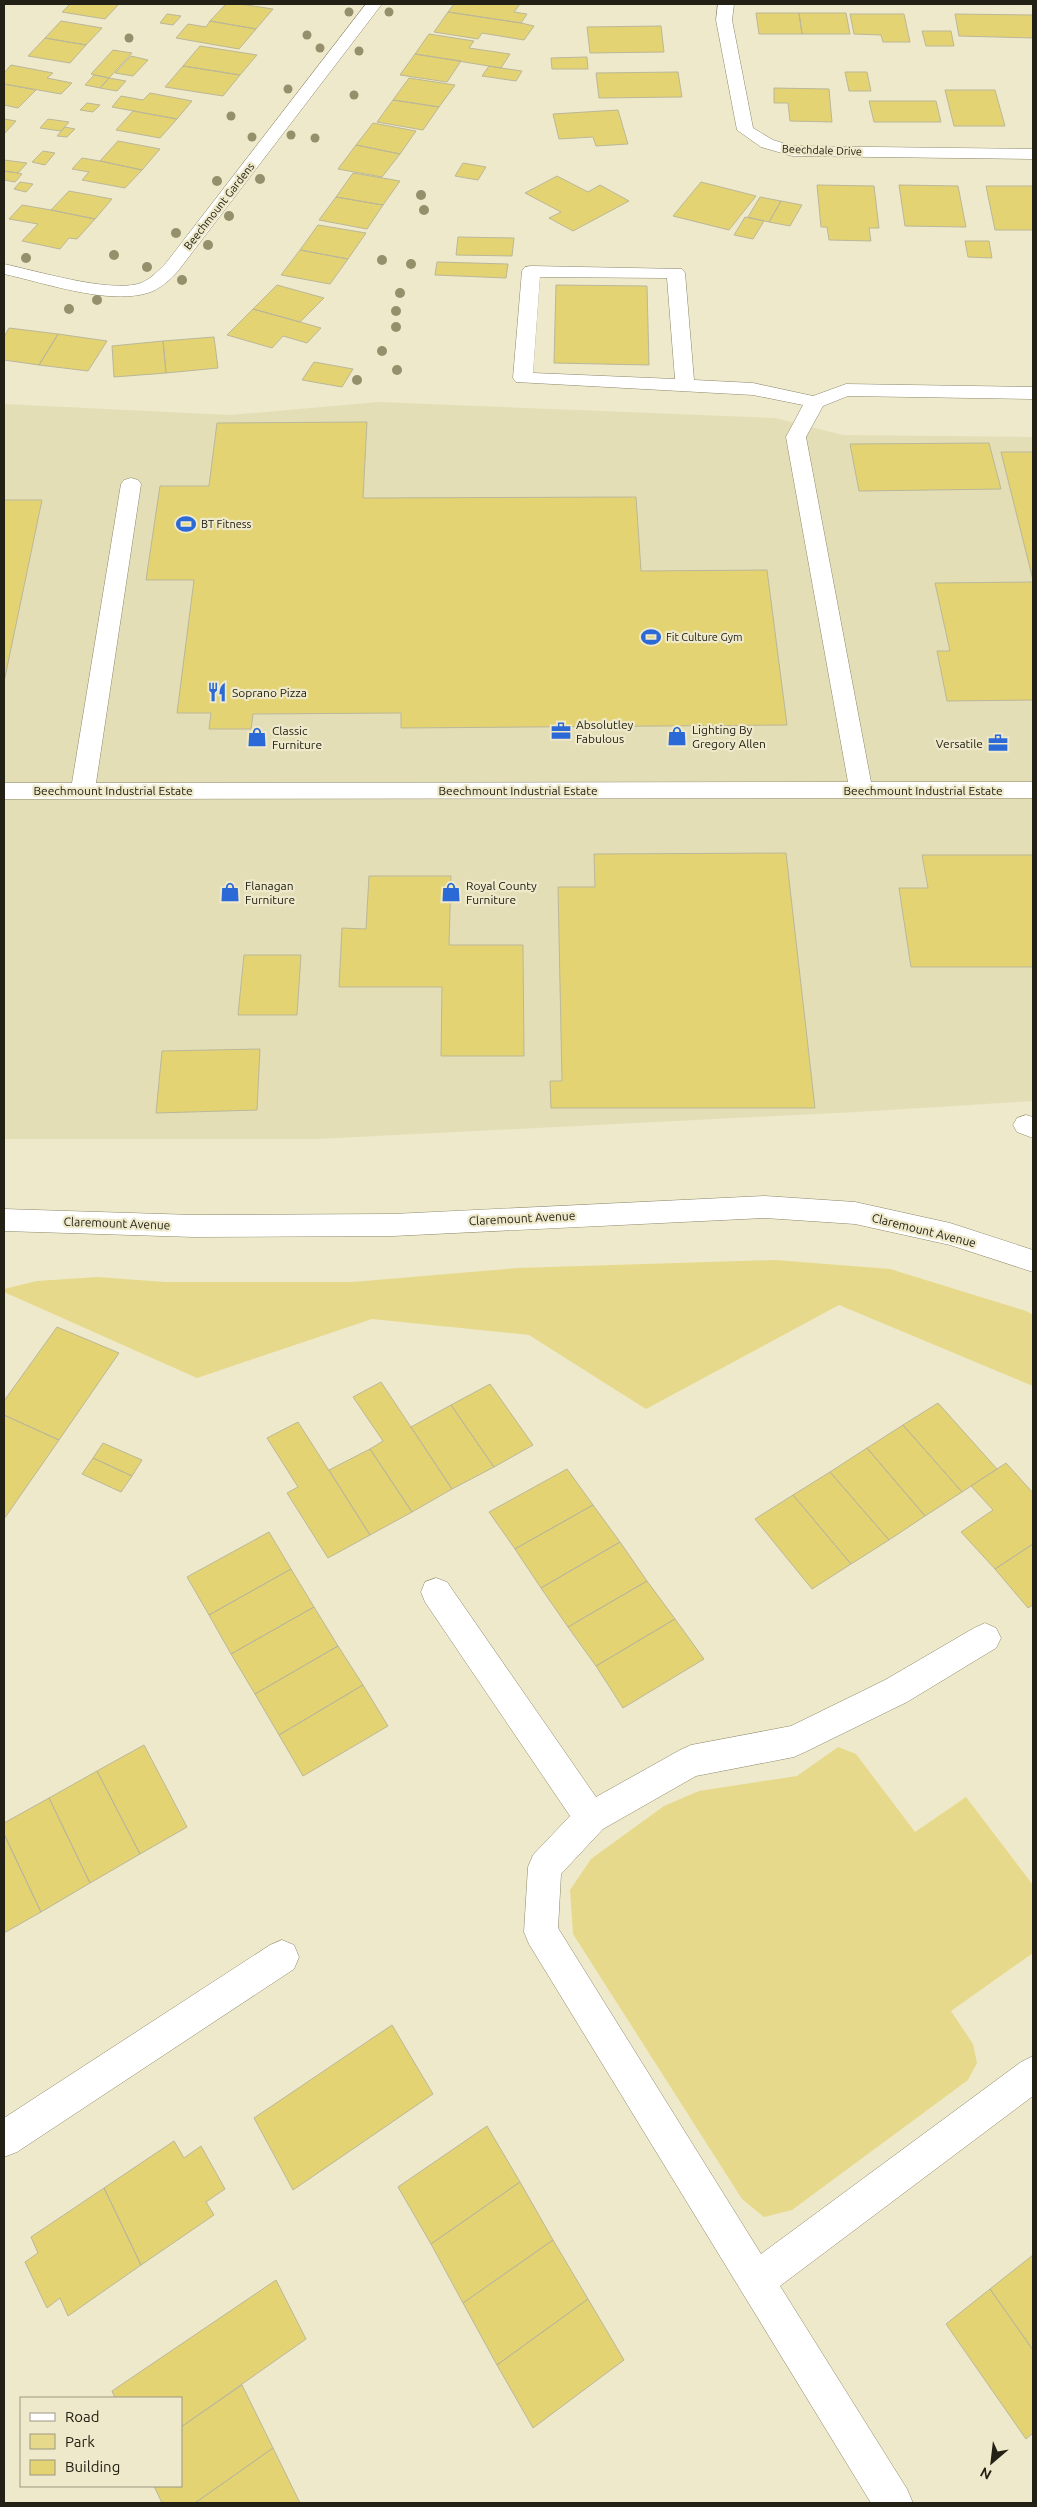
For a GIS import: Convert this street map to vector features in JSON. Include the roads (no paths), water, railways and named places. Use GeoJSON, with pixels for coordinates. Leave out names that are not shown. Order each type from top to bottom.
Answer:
{"type":"FeatureCollection","features":[{"type":"Feature","properties":{"kind":"street","name":"Beechmount Gardens"},"geometry":{"type":"LineString","coordinates":[[4,269],[116,291],[139,289],[155,283],[172,267],[374,4]]}},
{"type":"Feature","properties":{"kind":"street","name":"Beechdale Drive"},"geometry":{"type":"LineString","coordinates":[[726,4],[724,20],[745,130],[759,141],[773,148],[792,151],[1033,154]]}},
{"type":"Feature","properties":{"kind":"street"},"geometry":{"type":"LineString","coordinates":[[685,386],[676,273],[531,271],[523,378],[685,386],[753,389],[815,402],[846,390],[1033,393]]}},
{"type":"Feature","properties":{"kind":"street"},"geometry":{"type":"LineString","coordinates":[[815,402],[796,437],[861,790]]}},
{"type":"Feature","properties":{"kind":"street"},"geometry":{"type":"LineString","coordinates":[[83,789],[131,484]]}},
{"type":"Feature","properties":{"kind":"street","name":"Beechmount Industrial Estate"},"geometry":{"type":"LineString","coordinates":[[4,791],[83,789],[1033,790]]}},
{"type":"Feature","properties":{"kind":"street","name":"Claremount Avenue"},"geometry":{"type":"LineString","coordinates":[[4,1221],[194,1226],[393,1225],[765,1206],[855,1213],[950,1234],[1033,1261]]}},
{"type":"Feature","properties":{"kind":"street"},"geometry":{"type":"LineString","coordinates":[[436,1592],[591,1818]]}},
{"type":"Feature","properties":{"kind":"street"},"geometry":{"type":"LineString","coordinates":[[893,2503],[541,1932],[545,1867],[591,1818],[691,1761],[794,1741],[896,1691],[985,1638]]}},
{"type":"Feature","properties":{"kind":"street"},"geometry":{"type":"LineString","coordinates":[[4,2138],[282,1957]]}},
{"type":"Feature","properties":{"kind":"street"},"geometry":{"type":"LineString","coordinates":[[756,2281],[1033,2074]]}},
{"type":"Feature","properties":{"kind":"place","name":"BT Fitness"},"geometry":{"type":"Point","coordinates":[186,524]}},
{"type":"Feature","properties":{"kind":"place","name":"Fit Culture Gym"},"geometry":{"type":"Point","coordinates":[651,637]}},
{"type":"Feature","properties":{"kind":"place","name":"Soprano Pizza"},"geometry":{"type":"Point","coordinates":[217,692]}},
{"type":"Feature","properties":{"kind":"place","name":"Absolutley Fabulous"},"geometry":{"type":"Point","coordinates":[561,731]}},
{"type":"Feature","properties":{"kind":"place","name":"Lighting By Gregory Allen"},"geometry":{"type":"Point","coordinates":[677,736]}},
{"type":"Feature","properties":{"kind":"place","name":"Classic Furniture"},"geometry":{"type":"Point","coordinates":[257,737]}},
{"type":"Feature","properties":{"kind":"place","name":"Versatile"},"geometry":{"type":"Point","coordinates":[998,743]}},
{"type":"Feature","properties":{"kind":"place","name":"Flanagan Furniture"},"geometry":{"type":"Point","coordinates":[230,892]}},
{"type":"Feature","properties":{"kind":"place","name":"Royal County Furniture"},"geometry":{"type":"Point","coordinates":[451,892]}}]}
